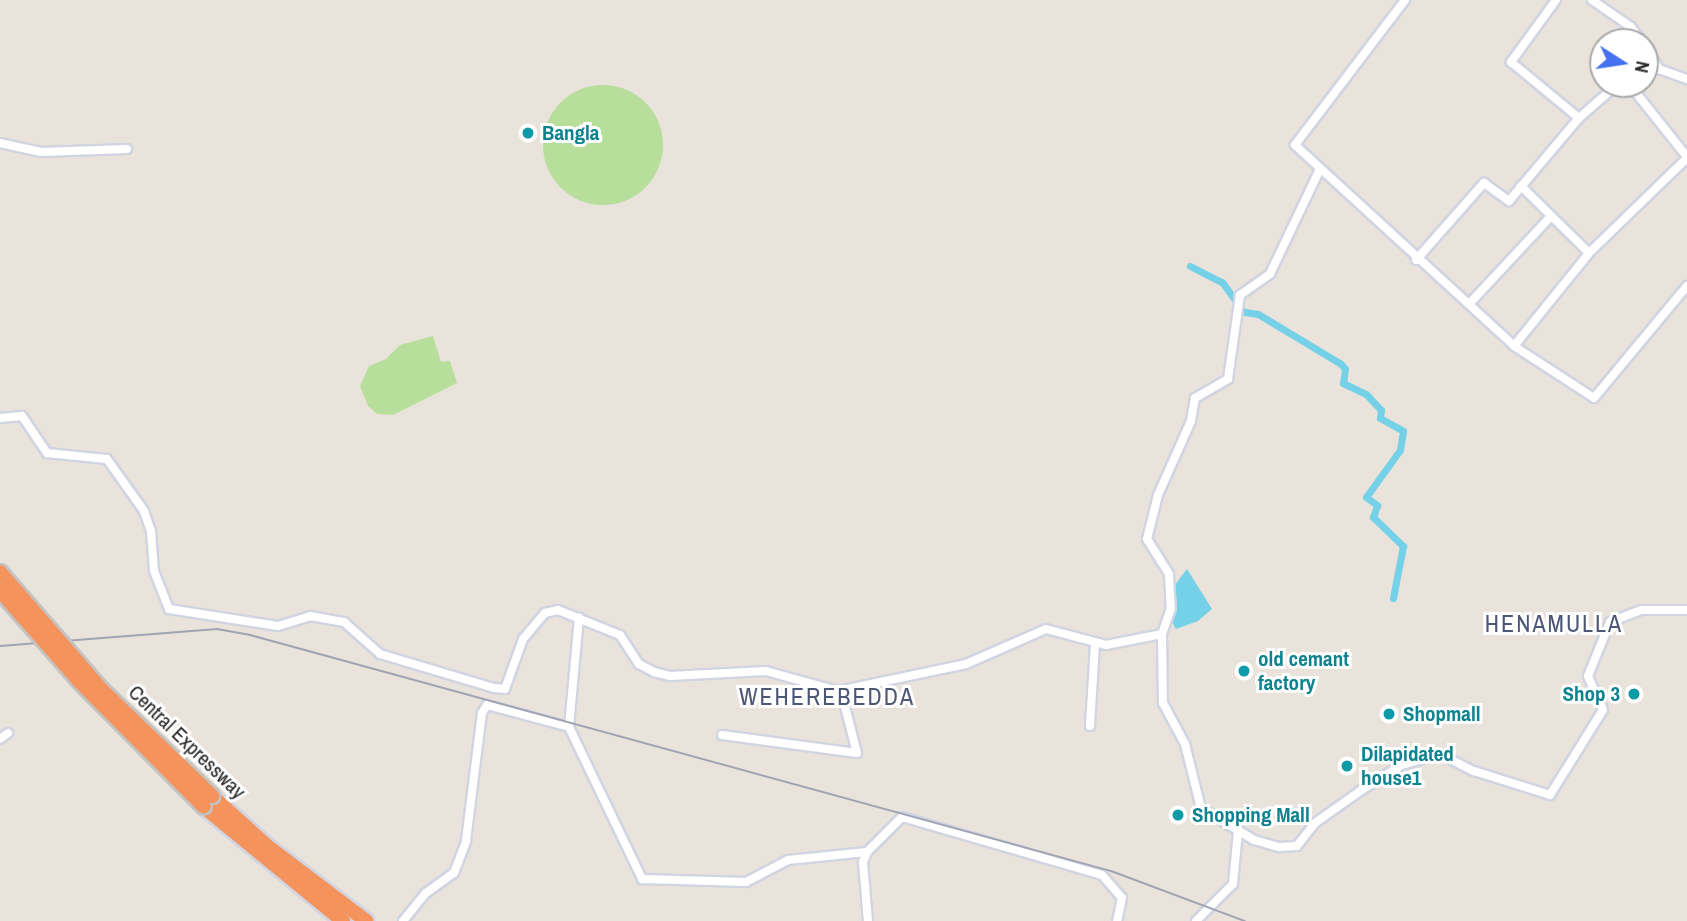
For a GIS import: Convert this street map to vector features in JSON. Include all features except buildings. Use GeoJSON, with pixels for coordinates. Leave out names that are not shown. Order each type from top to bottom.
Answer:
{"type":"FeatureCollection","features":[{"type":"Feature","properties":{"kind":"highway","name":"Central Expressway"},"geometry":{"type":"LineString","coordinates":[[0,572],[102,690],[208,801],[366,921]]}},
{"type":"Feature","properties":{"kind":"highway","name":"Central Expressway"},"geometry":{"type":"LineString","coordinates":[[0,591],[79,681],[208,801],[344,921]]}},
{"type":"Feature","properties":{"kind":"street"},"geometry":{"type":"LineString","coordinates":[[1405,0],[1295,145],[1416,260],[1470,303],[1514,346],[1594,398],[1687,286]]}},
{"type":"Feature","properties":{"kind":"street"},"geometry":{"type":"LineString","coordinates":[[1556,0],[1511,62],[1579,118]]}},
{"type":"Feature","properties":{"kind":"street"},"geometry":{"type":"LineString","coordinates":[[1592,0],[1632,28]]}},
{"type":"Feature","properties":{"kind":"street"},"geometry":{"type":"LineString","coordinates":[[1659,69],[1687,79]]}},
{"type":"Feature","properties":{"kind":"street"},"geometry":{"type":"LineString","coordinates":[[1416,260],[1484,183],[1508,201],[1579,118],[1602,98]]}},
{"type":"Feature","properties":{"kind":"street"},"geometry":{"type":"LineString","coordinates":[[1514,346],[1590,253],[1687,158],[1640,98]]}},
{"type":"Feature","properties":{"kind":"street"},"geometry":{"type":"LineString","coordinates":[[0,143],[41,152],[127,149]]}},
{"type":"Feature","properties":{"kind":"street"},"geometry":{"type":"LineString","coordinates":[[1320,169],[1270,274],[1240,295],[1228,379],[1195,398],[1191,421],[1158,495],[1147,539],[1169,574],[1171,608],[1162,634],[1163,703],[1185,744],[1201,808],[1238,831],[1279,847],[1297,846],[1315,822],[1360,791],[1402,765],[1440,754],[1474,771],[1550,795],[1603,710],[1588,676],[1610,622],[1642,610],[1687,610]]}},
{"type":"Feature","properties":{"kind":"street"},"geometry":{"type":"LineString","coordinates":[[1521,186],[1590,253]]}},
{"type":"Feature","properties":{"kind":"street"},"geometry":{"type":"LineString","coordinates":[[1470,303],[1551,216]]}},
{"type":"Feature","properties":{"kind":"street"},"geometry":{"type":"LineString","coordinates":[[0,418],[22,416],[47,453],[107,459],[144,511],[151,531],[154,571],[169,609],[278,626],[310,616],[344,622],[380,654],[505,689],[523,639],[545,613],[558,610],[620,635],[639,664],[654,672],[670,676],[766,671],[841,691],[966,664],[1046,629],[1095,644],[1162,634]]}},
{"type":"Feature","properties":{"kind":"street"},"geometry":{"type":"LineString","coordinates":[[579,617],[569,727],[642,879],[746,882],[788,860],[867,852]]}},
{"type":"Feature","properties":{"kind":"street"},"geometry":{"type":"LineString","coordinates":[[1090,726],[1095,644]]}},
{"type":"Feature","properties":{"kind":"street"},"geometry":{"type":"LineString","coordinates":[[722,735],[857,753],[841,691]]}},
{"type":"Feature","properties":{"kind":"street"},"geometry":{"type":"LineString","coordinates":[[403,921],[426,893],[454,873],[466,841],[482,713],[487,705],[569,727]]}},
{"type":"Feature","properties":{"kind":"street"},"geometry":{"type":"LineString","coordinates":[[0,739],[8,733]]}},
{"type":"Feature","properties":{"kind":"street"},"geometry":{"type":"LineString","coordinates":[[868,921],[863,862],[867,852],[902,817],[1102,875],[1122,898],[1117,921]]}},
{"type":"Feature","properties":{"kind":"street"},"geometry":{"type":"LineString","coordinates":[[1196,921],[1233,884],[1238,831]]}},
{"type":"Feature","properties":{"kind":"green space"},"geometry":{"type":"Polygon","coordinates":[[[603,85],[626,89],[646,102],[659,122],[663,145],[659,168],[646,188],[626,201],[603,205],[580,201],[560,188],[547,168],[543,145],[547,122],[560,102],[580,89],[603,85]]]}},
{"type":"Feature","properties":{"kind":"green space"},"geometry":{"type":"Polygon","coordinates":[[[433,336],[441,362],[450,361],[457,383],[393,415],[377,414],[368,406],[360,386],[369,366],[386,359],[400,345],[433,336]]]}},
{"type":"Feature","properties":{"kind":"water"},"geometry":{"type":"Polygon","coordinates":[[[1187,569],[1212,609],[1198,621],[1176,629],[1172,622],[1174,586],[1187,569]]]}},
{"type":"Feature","properties":{"kind":"waterway"},"geometry":{"type":"LineString","coordinates":[[1190,266],[1222,282],[1244,312],[1258,314],[1341,364],[1345,369],[1343,383],[1366,394],[1381,410],[1380,418],[1403,431],[1400,450],[1366,497],[1377,505],[1373,517],[1403,546],[1393,598]]}},
{"type":"Feature","properties":{"kind":"railway"},"geometry":{"type":"LineString","coordinates":[[0,646],[217,629],[250,635],[1111,871],[1245,921]]}},
{"type":"Feature","properties":{"kind":"place","name":"Bangla"},"geometry":{"type":"Point","coordinates":[528,133]}},
{"type":"Feature","properties":{"kind":"place","name":"old cemant factory"},"geometry":{"type":"Point","coordinates":[1244,671]}},
{"type":"Feature","properties":{"kind":"place","name":"Shop 3"},"geometry":{"type":"Point","coordinates":[1634,694]}},
{"type":"Feature","properties":{"kind":"place","name":"Shopmall"},"geometry":{"type":"Point","coordinates":[1389,714]}},
{"type":"Feature","properties":{"kind":"place","name":"Dilapidated house1"},"geometry":{"type":"Point","coordinates":[1347,766]}},
{"type":"Feature","properties":{"kind":"place","name":"Shopping Mall"},"geometry":{"type":"Point","coordinates":[1178,815]}},
{"type":"Feature","properties":{"kind":"district","name":"HENAMULLA"},"geometry":{"type":"Point","coordinates":[1554,624]}},
{"type":"Feature","properties":{"kind":"district","name":"WEHEREBEDDA"},"geometry":{"type":"Point","coordinates":[827,697]}}]}
